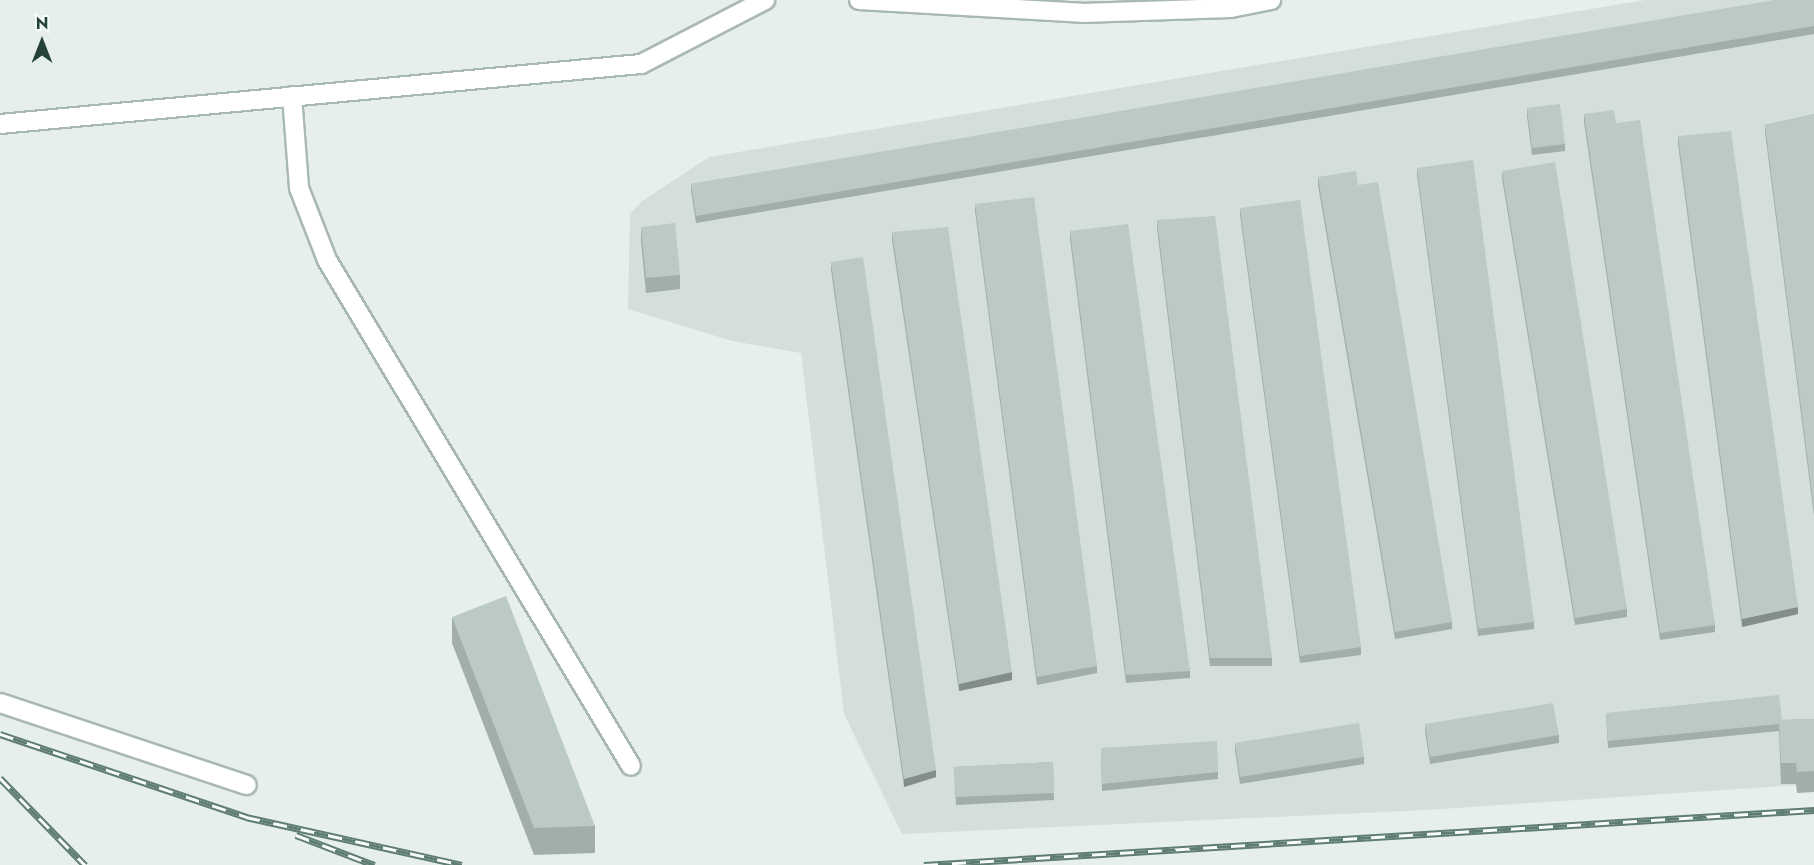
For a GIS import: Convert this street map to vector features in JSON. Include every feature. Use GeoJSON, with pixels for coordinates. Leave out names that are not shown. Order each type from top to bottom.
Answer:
{"type":"FeatureCollection","features":[{"type":"Feature","properties":{"kind":"lane"},"geometry":{"type":"LineString","coordinates":[[0,124],[641,64],[765,0]]}},
{"type":"Feature","properties":{"kind":"lane"},"geometry":{"type":"LineString","coordinates":[[859,0],[1082,13],[1144,5],[1231,8],[1271,0]]}},
{"type":"Feature","properties":{"kind":"lane"},"geometry":{"type":"LineString","coordinates":[[292,96],[299,188],[327,260],[631,766]]}},
{"type":"Feature","properties":{"kind":"lane"},"geometry":{"type":"LineString","coordinates":[[0,703],[247,785]]}},
{"type":"Feature","properties":{"kind":"shaded area"},"geometry":{"type":"Polygon","coordinates":[[[1645,0],[1814,0],[1814,784],[1427,810],[902,834],[844,714],[801,353],[732,341],[628,309],[630,214],[641,202],[709,157],[1645,0]]]}},
{"type":"Feature","properties":{"kind":"building"},"geometry":{"type":"Polygon","coordinates":[[[1774,0],[1814,0],[1814,26],[696,216],[691,184],[1774,0]]]}},
{"type":"Feature","properties":{"kind":"building"},"geometry":{"type":"Polygon","coordinates":[[[1560,104],[1565,144],[1532,148],[1527,108],[1560,104]]]}},
{"type":"Feature","properties":{"kind":"building"},"geometry":{"type":"Polygon","coordinates":[[[1614,110],[1616,123],[1640,120],[1715,625],[1660,633],[1584,114],[1614,110]]]}},
{"type":"Feature","properties":{"kind":"building"},"geometry":{"type":"Polygon","coordinates":[[[1814,114],[1814,509],[1765,125],[1814,114]]]}},
{"type":"Feature","properties":{"kind":"building"},"geometry":{"type":"Polygon","coordinates":[[[1731,131],[1798,607],[1742,619],[1678,136],[1731,131]]]}},
{"type":"Feature","properties":{"kind":"building"},"geometry":{"type":"Polygon","coordinates":[[[1473,160],[1534,622],[1478,629],[1417,168],[1473,160]]]}},
{"type":"Feature","properties":{"kind":"building"},"geometry":{"type":"Polygon","coordinates":[[[1555,162],[1627,609],[1575,618],[1502,171],[1555,162]]]}},
{"type":"Feature","properties":{"kind":"building"},"geometry":{"type":"Polygon","coordinates":[[[1356,171],[1358,185],[1378,182],[1452,622],[1395,632],[1318,177],[1356,171]]]}},
{"type":"Feature","properties":{"kind":"building"},"geometry":{"type":"Polygon","coordinates":[[[1034,197],[1097,666],[1037,677],[975,204],[1034,197]]]}},
{"type":"Feature","properties":{"kind":"building"},"geometry":{"type":"Polygon","coordinates":[[[1300,200],[1361,647],[1300,656],[1240,208],[1300,200]]]}},
{"type":"Feature","properties":{"kind":"building"},"geometry":{"type":"Polygon","coordinates":[[[1215,216],[1272,658],[1210,658],[1157,220],[1215,216]]]}},
{"type":"Feature","properties":{"kind":"building"},"geometry":{"type":"Polygon","coordinates":[[[675,223],[680,275],[646,278],[641,227],[675,223]]]}},
{"type":"Feature","properties":{"kind":"building"},"geometry":{"type":"Polygon","coordinates":[[[1128,224],[1190,671],[1126,675],[1070,231],[1128,224]]]}},
{"type":"Feature","properties":{"kind":"building"},"geometry":{"type":"Polygon","coordinates":[[[948,227],[1012,672],[959,684],[892,232],[948,227]]]}},
{"type":"Feature","properties":{"kind":"building"},"geometry":{"type":"Polygon","coordinates":[[[863,257],[936,770],[904,779],[831,262],[863,257]]]}},
{"type":"Feature","properties":{"kind":"building"},"geometry":{"type":"Polygon","coordinates":[[[506,596],[595,826],[534,828],[452,617],[506,596]]]}},
{"type":"Feature","properties":{"kind":"building"},"geometry":{"type":"Polygon","coordinates":[[[1779,695],[1782,720],[1779,720],[1779,724],[1608,741],[1606,713],[1779,695]]]}},
{"type":"Feature","properties":{"kind":"building"},"geometry":{"type":"Polygon","coordinates":[[[1553,703],[1559,735],[1430,757],[1425,724],[1553,703]]]}},
{"type":"Feature","properties":{"kind":"building"},"geometry":{"type":"Polygon","coordinates":[[[1814,719],[1814,771],[1797,772],[1796,763],[1781,763],[1779,720],[1814,719]]]}},
{"type":"Feature","properties":{"kind":"building"},"geometry":{"type":"Polygon","coordinates":[[[1359,723],[1364,757],[1240,777],[1235,743],[1359,723]]]}},
{"type":"Feature","properties":{"kind":"building"},"geometry":{"type":"Polygon","coordinates":[[[1217,741],[1218,772],[1102,784],[1101,748],[1217,741]]]}},
{"type":"Feature","properties":{"kind":"building"},"geometry":{"type":"Polygon","coordinates":[[[1053,762],[1054,793],[956,797],[954,767],[1053,762]]]}},
{"type":"Feature","properties":{"kind":"railway"},"geometry":{"type":"LineString","coordinates":[[0,734],[246,817],[462,865]]}},
{"type":"Feature","properties":{"kind":"railway"},"geometry":{"type":"LineString","coordinates":[[0,778],[85,865]]}},
{"type":"Feature","properties":{"kind":"railway"},"geometry":{"type":"LineString","coordinates":[[924,865],[1814,810]]}},
{"type":"Feature","properties":{"kind":"railway"},"geometry":{"type":"LineString","coordinates":[[296,835],[374,865]]}}]}
